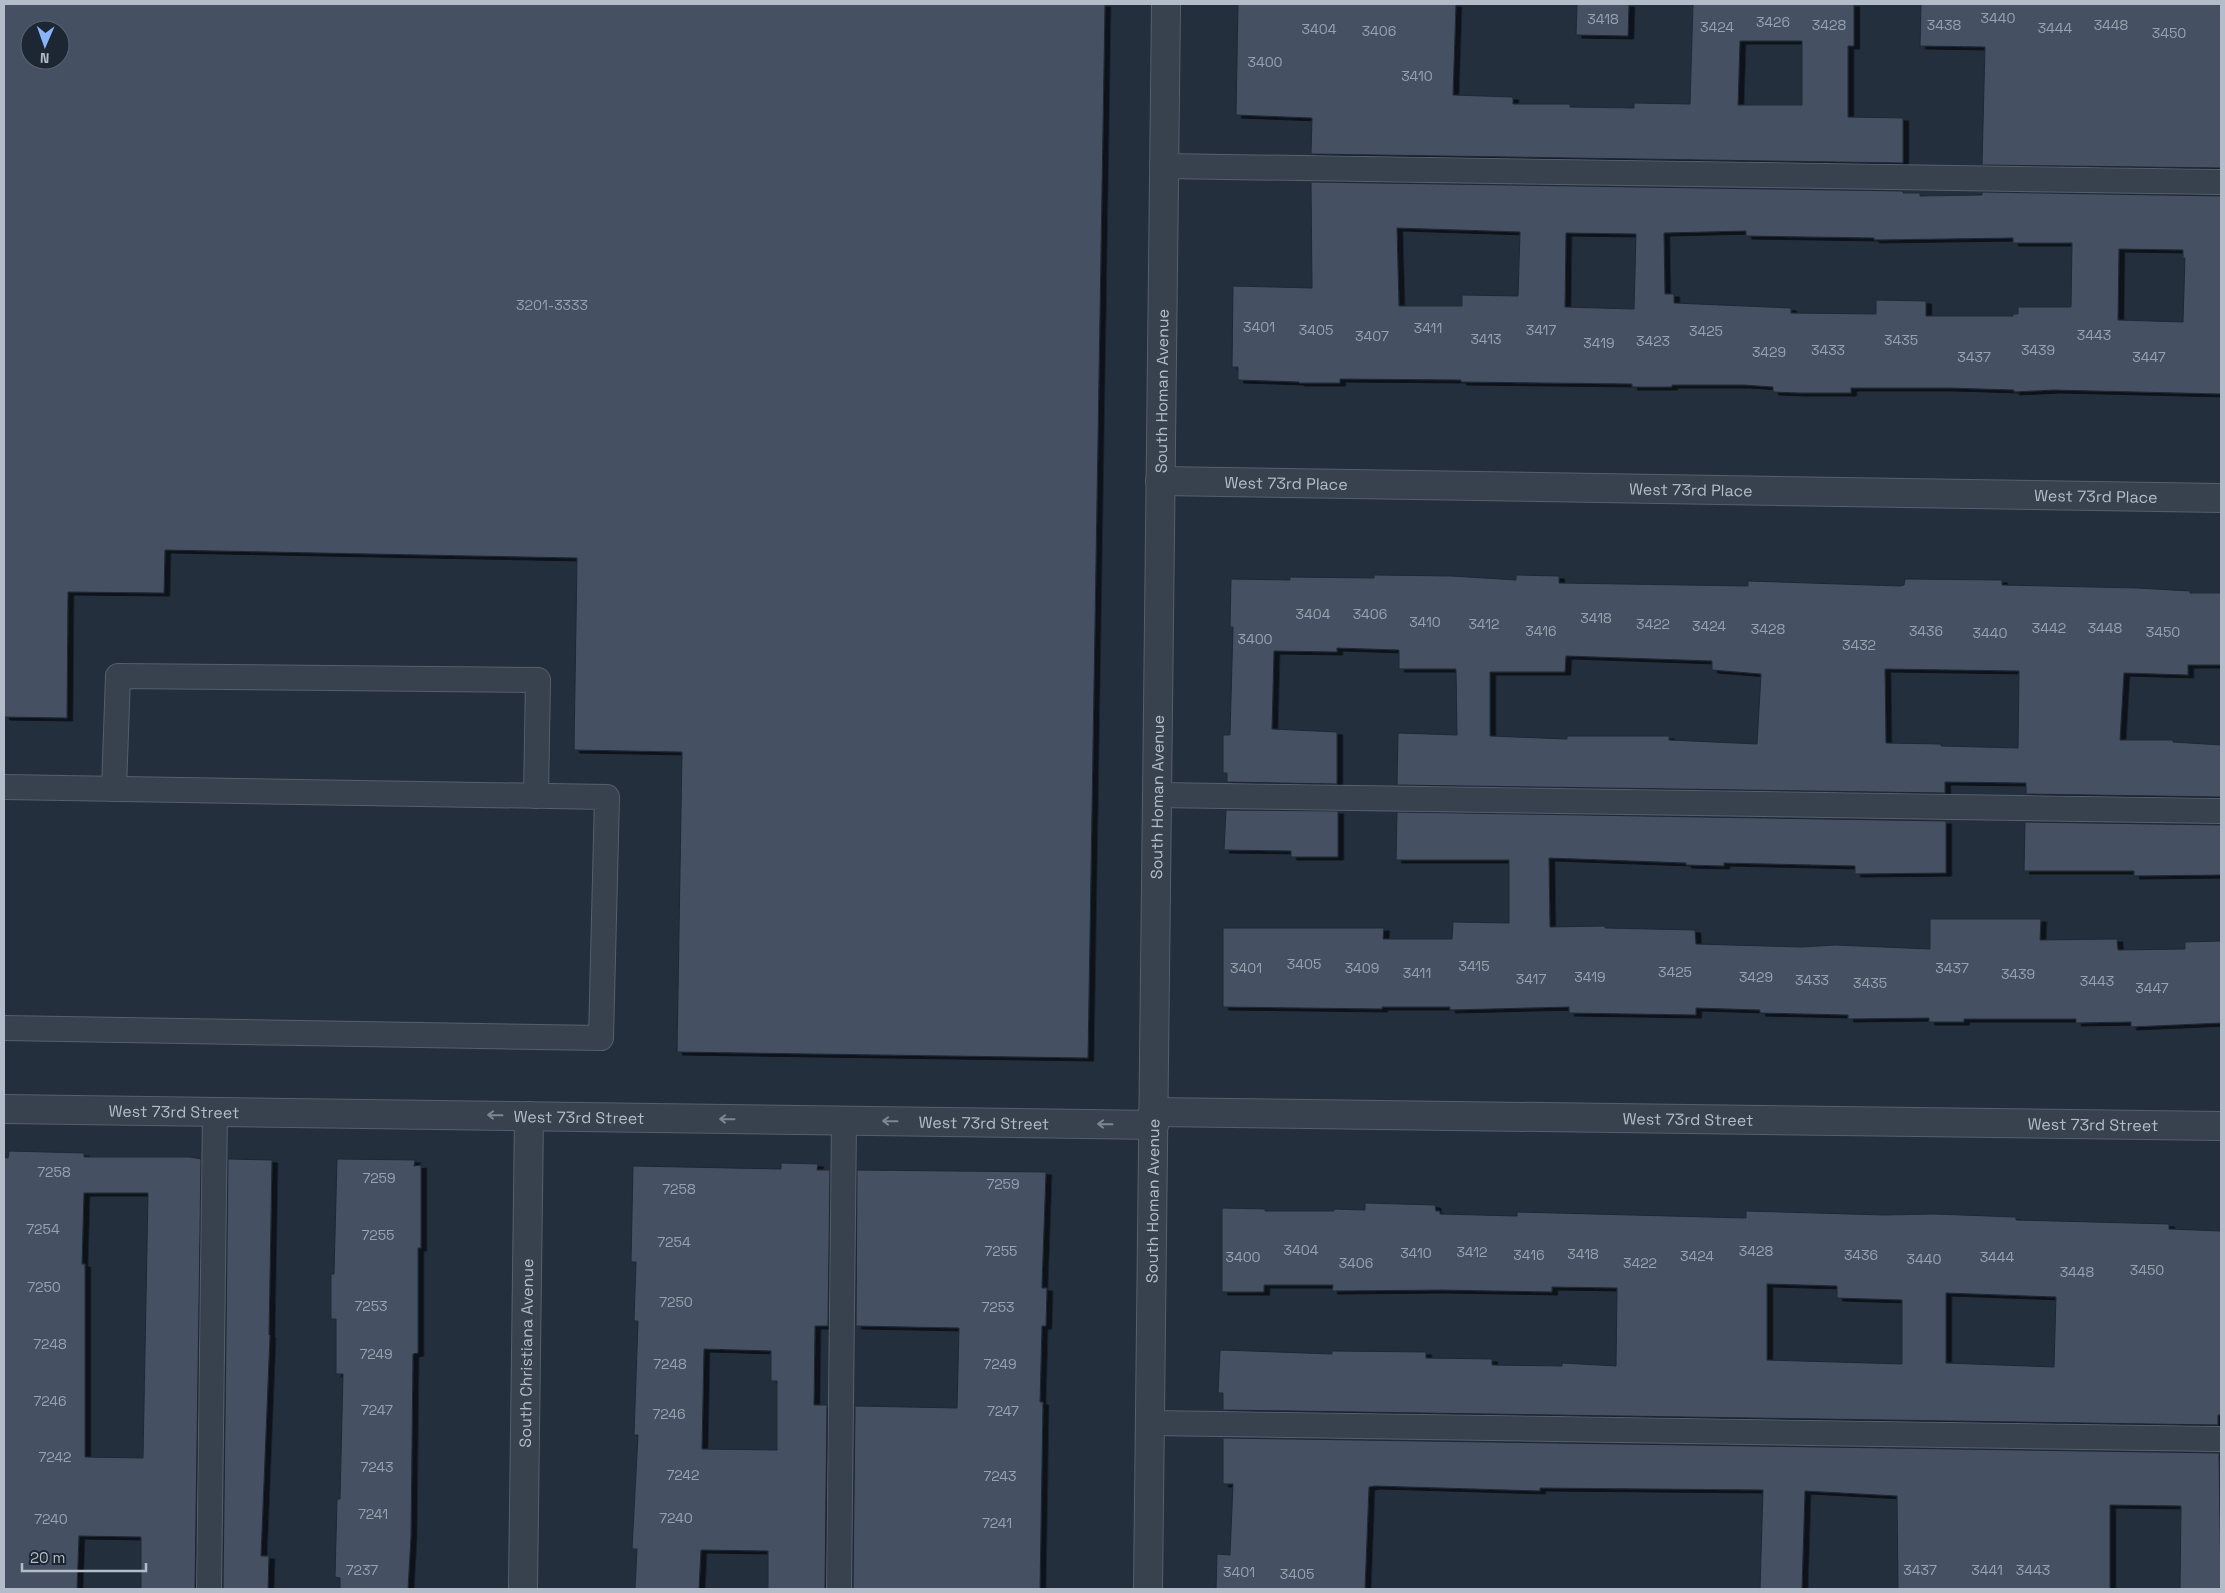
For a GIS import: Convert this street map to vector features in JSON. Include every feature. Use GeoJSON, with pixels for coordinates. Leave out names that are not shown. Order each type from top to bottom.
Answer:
{"type":"FeatureCollection","features":[{"type":"Feature","properties":{"kind":"street","name":"South Homan Avenue"},"geometry":{"type":"LineString","coordinates":[[1148,1589],[1166,4]]}},
{"type":"Feature","properties":{"kind":"street","name":"West 73rd Place"},"geometry":{"type":"LineString","coordinates":[[1160,481],[2221,498]]}},
{"type":"Feature","properties":{"kind":"street","name":"West 73rd Street"},"geometry":{"type":"LineString","coordinates":[[4,1109],[844,1121],[1154,1118],[2221,1126]]}},
{"type":"Feature","properties":{"kind":"street","name":"South Christiana Avenue"},"geometry":{"type":"LineString","coordinates":[[523,1589],[529,1116]]}},
{"type":"Feature","properties":{"kind":"lane"},"geometry":{"type":"LineString","coordinates":[[1164,166],[2221,182]]}},
{"type":"Feature","properties":{"kind":"lane"},"geometry":{"type":"LineString","coordinates":[[114,789],[118,676],[538,680],[536,796]]}},
{"type":"Feature","properties":{"kind":"lane"},"geometry":{"type":"LineString","coordinates":[[4,787],[607,797],[601,1038],[4,1028]]}},
{"type":"Feature","properties":{"kind":"lane"},"geometry":{"type":"LineString","coordinates":[[1157,795],[2221,811]]}},
{"type":"Feature","properties":{"kind":"lane"},"geometry":{"type":"LineString","coordinates":[[209,1589],[215,1112]]}},
{"type":"Feature","properties":{"kind":"lane"},"geometry":{"type":"LineString","coordinates":[[839,1589],[844,1121]]}},
{"type":"Feature","properties":{"kind":"lane"},"geometry":{"type":"LineString","coordinates":[[1150,1423],[2221,1439]]}},
{"type":"Feature","properties":{"kind":"building"},"geometry":{"type":"Polygon","coordinates":[[[4,4],[1105,4],[1088,1058],[677,1052],[682,752],[574,750],[577,558],[165,550],[164,593],[68,592],[67,718],[4,717],[4,4]]]}},
{"type":"Feature","properties":{"kind":"building"},"geometry":{"type":"Polygon","coordinates":[[[1238,4],[1456,4],[1453,95],[1513,97],[1513,104],[1570,104],[1570,107],[1634,108],[1634,103],[1690,104],[1693,4],[1854,4],[1854,46],[1848,46],[1848,117],[1903,118],[1903,163],[1311,154],[1312,118],[1236,115],[1238,4]],[[1740,41],[1738,105],[1802,105],[1802,41],[1740,41]]]}},
{"type":"Feature","properties":{"kind":"building"},"geometry":{"type":"Polygon","coordinates":[[[1577,4],[1629,4],[1628,36],[1576,35],[1577,4]]]}},
{"type":"Feature","properties":{"kind":"building"},"geometry":{"type":"Polygon","coordinates":[[[1921,4],[2221,4],[2221,168],[1982,165],[1985,47],[1920,46],[1921,4]]]}},
{"type":"Feature","properties":{"kind":"building"},"geometry":{"type":"Polygon","coordinates":[[[1311,182],[1903,191],[1903,193],[1920,193],[1920,196],[1982,195],[1982,192],[2221,196],[2221,394],[2054,390],[2014,392],[2014,390],[1949,388],[1851,388],[1851,393],[1800,393],[1773,392],[1773,387],[1744,385],[1632,387],[1632,384],[1461,382],[1461,380],[1340,379],[1340,383],[1299,383],[1238,380],[1238,367],[1232,367],[1233,286],[1312,288],[1311,182]],[[1397,228],[1399,306],[1462,306],[1462,295],[1518,296],[1520,232],[1397,228]],[[1746,231],[1664,233],[1665,294],[1674,294],[1674,303],[1791,308],[1791,313],[1876,314],[1876,300],[1926,301],[1926,316],[2013,316],[2013,314],[2018,314],[2018,307],[2071,307],[2072,243],[2013,243],[2013,238],[1874,240],[1874,238],[1746,236],[1746,231]],[[1566,233],[1565,307],[1634,309],[1636,234],[1566,233]],[[2119,249],[2118,320],[2183,322],[2185,258],[2183,258],[2183,250],[2119,249]]]}},
{"type":"Feature","properties":{"kind":"building"},"geometry":{"type":"Polygon","coordinates":[[[1374,575],[1451,576],[1516,580],[1516,575],[1559,576],[1559,583],[1748,586],[1748,581],[1900,586],[1904,585],[1905,579],[2002,580],[2002,585],[2138,588],[2190,591],[2190,593],[2221,593],[2221,665],[2188,665],[2188,675],[2124,673],[2120,740],[2173,740],[2173,742],[2221,745],[2221,797],[2026,794],[2026,783],[1945,782],[1945,793],[1397,785],[1398,733],[1457,735],[1456,669],[1399,669],[1399,650],[1337,648],[1337,652],[1274,651],[1272,729],[1337,732],[1337,784],[1227,782],[1227,773],[1223,773],[1223,735],[1230,735],[1233,627],[1230,627],[1231,579],[1290,580],[1290,577],[1374,578],[1374,575]],[[1566,656],[1565,672],[1490,672],[1490,736],[1567,739],[1567,736],[1669,736],[1669,740],[1757,744],[1761,674],[1712,670],[1712,661],[1566,656]],[[1885,669],[1886,743],[2018,748],[2019,671],[1885,669]]]}},
{"type":"Feature","properties":{"kind":"building"},"geometry":{"type":"Polygon","coordinates":[[[1226,810],[1338,811],[1338,857],[1291,857],[1291,851],[1224,850],[1226,810]]]}},
{"type":"Feature","properties":{"kind":"building"},"geometry":{"type":"Polygon","coordinates":[[[1397,812],[1946,821],[1946,873],[1855,874],[1855,866],[1724,863],[1724,866],[1549,858],[1550,927],[1605,926],[1605,928],[1695,930],[1696,944],[1802,947],[1835,945],[1930,949],[1930,919],[2041,919],[2040,940],[2117,939],[2118,950],[2185,949],[2185,942],[2221,941],[2221,1023],[2131,1027],[2131,1022],[2076,1023],[2076,1019],[1964,1019],[1964,1022],[1929,1022],[1929,1018],[1848,1019],[1848,1015],[1760,1013],[1760,1010],[1696,1008],[1696,1015],[1569,1013],[1569,1007],[1450,1010],[1450,1007],[1382,1007],[1382,1009],[1223,1007],[1223,928],[1384,928],[1383,939],[1452,939],[1453,922],[1509,923],[1509,860],[1396,860],[1397,812]]]}},
{"type":"Feature","properties":{"kind":"building"},"geometry":{"type":"Polygon","coordinates":[[[2025,822],[2221,825],[2221,875],[2134,876],[2134,871],[2024,871],[2025,822]]]}},
{"type":"Feature","properties":{"kind":"building"},"geometry":{"type":"Polygon","coordinates":[[[9,1151],[84,1153],[84,1157],[190,1157],[201,1159],[195,1589],[141,1589],[141,1537],[79,1536],[77,1589],[4,1589],[4,1157],[8,1158],[9,1151]],[[84,1193],[82,1264],[85,1264],[85,1457],[143,1458],[148,1193],[84,1193]]]}},
{"type":"Feature","properties":{"kind":"building"},"geometry":{"type":"Polygon","coordinates":[[[228,1159],[272,1160],[270,1335],[261,1556],[269,1556],[268,1589],[223,1589],[228,1159]]]}},
{"type":"Feature","properties":{"kind":"building"},"geometry":{"type":"Polygon","coordinates":[[[337,1159],[415,1160],[414,1166],[421,1165],[421,1248],[418,1248],[418,1353],[413,1354],[411,1536],[408,1589],[340,1589],[340,1578],[335,1577],[337,1499],[340,1499],[343,1374],[336,1374],[336,1319],[331,1319],[331,1274],[334,1274],[337,1159]]]}},
{"type":"Feature","properties":{"kind":"building"},"geometry":{"type":"Polygon","coordinates":[[[781,1163],[818,1164],[817,1170],[830,1170],[828,1326],[815,1326],[814,1405],[827,1405],[825,1589],[768,1589],[768,1551],[701,1550],[699,1589],[635,1589],[637,1549],[632,1549],[638,1435],[634,1435],[638,1321],[634,1321],[636,1262],[631,1262],[633,1166],[781,1169],[781,1163]],[[704,1349],[702,1449],[777,1450],[777,1381],[771,1381],[771,1351],[704,1349]]]}},
{"type":"Feature","properties":{"kind":"building"},"geometry":{"type":"Polygon","coordinates":[[[857,1170],[1046,1172],[1042,1288],[1047,1288],[1046,1326],[1042,1326],[1040,1402],[1043,1402],[1040,1589],[853,1589],[855,1406],[957,1408],[959,1328],[856,1326],[857,1170]]]}},
{"type":"Feature","properties":{"kind":"building"},"geometry":{"type":"Polygon","coordinates":[[[1365,1203],[1435,1205],[1436,1211],[1440,1211],[1440,1214],[1517,1216],[1517,1212],[1746,1218],[1746,1211],[1884,1215],[1934,1214],[2016,1217],[2016,1220],[2169,1224],[2169,1229],[2221,1231],[2221,1415],[2218,1415],[2218,1425],[1223,1410],[1223,1393],[1218,1393],[1220,1351],[1222,1350],[1332,1354],[1332,1351],[1426,1352],[1426,1358],[1492,1359],[1492,1365],[1562,1366],[1562,1363],[1616,1366],[1617,1288],[1552,1287],[1552,1292],[1332,1291],[1333,1285],[1264,1285],[1264,1292],[1222,1292],[1222,1208],[1265,1209],[1265,1211],[1365,1210],[1365,1203]],[[1767,1284],[1767,1360],[1902,1364],[1902,1300],[1837,1298],[1837,1286],[1767,1284]],[[1946,1293],[1946,1363],[2054,1367],[2056,1297],[1946,1293]]]}},
{"type":"Feature","properties":{"kind":"building"},"geometry":{"type":"Polygon","coordinates":[[[1223,1438],[2219,1453],[2221,1589],[2180,1589],[2181,1506],[2110,1505],[2110,1589],[1898,1589],[1897,1496],[1805,1491],[1802,1589],[1760,1589],[1763,1490],[1540,1488],[1540,1491],[1375,1486],[1369,1487],[1365,1589],[1216,1589],[1217,1554],[1230,1555],[1233,1484],[1223,1484],[1223,1438]]]}}]}
